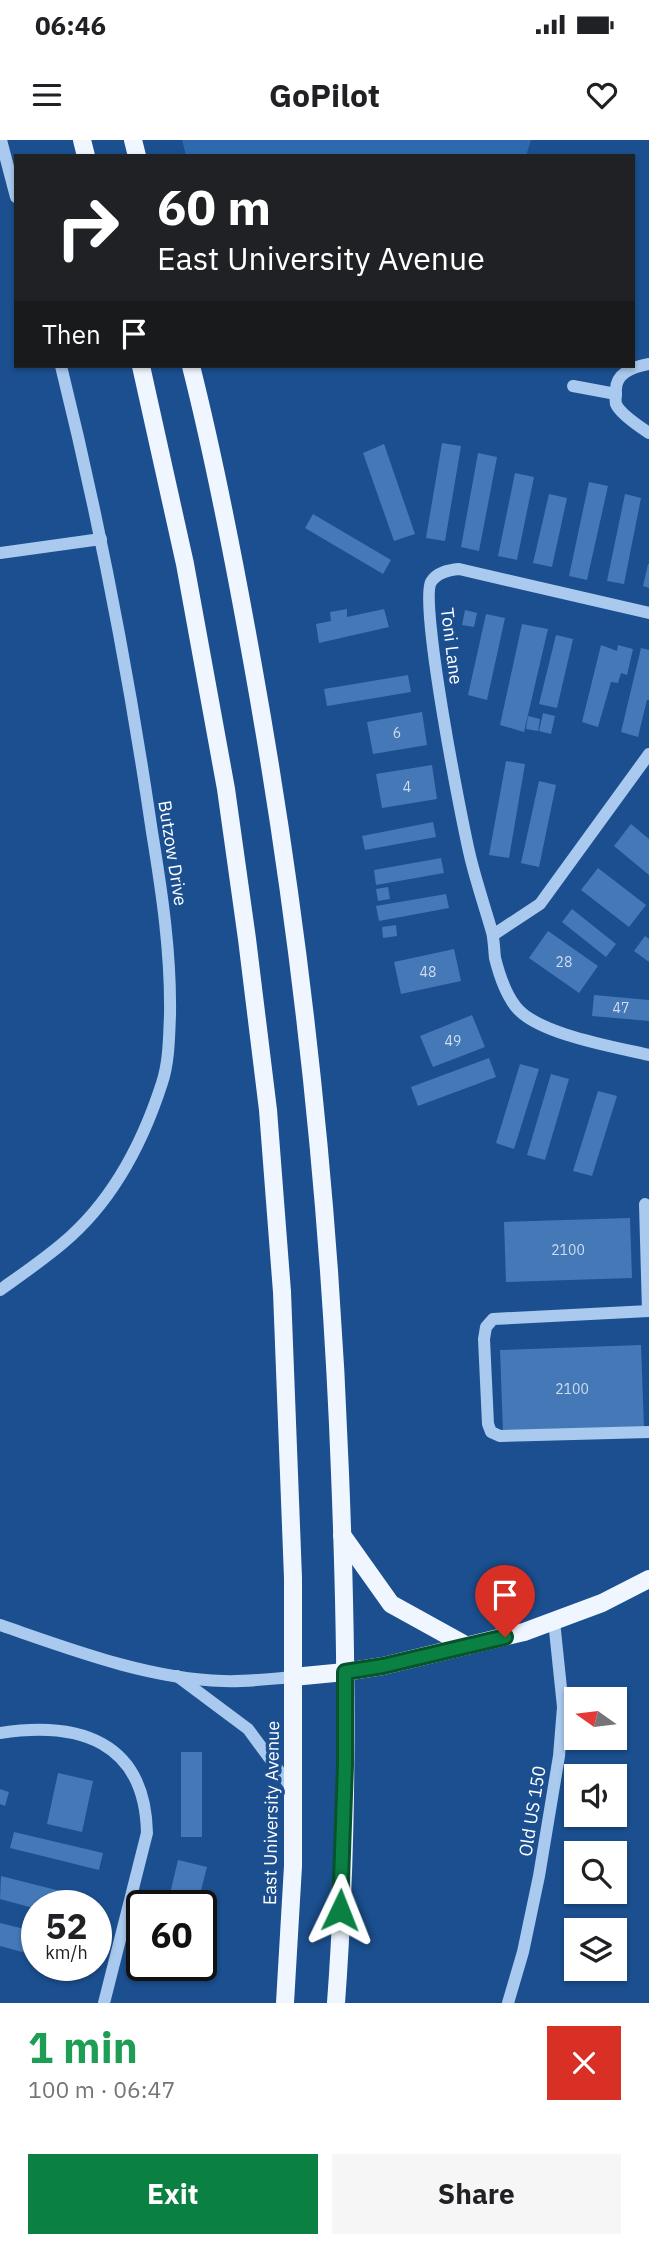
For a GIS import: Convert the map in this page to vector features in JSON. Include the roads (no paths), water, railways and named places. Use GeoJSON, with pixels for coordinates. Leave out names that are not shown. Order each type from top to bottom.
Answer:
{"type":"FeatureCollection","features":[{"type":"Feature","properties":{"kind":"main road","name":"East University Avenue"},"geometry":{"type":"LineString","coordinates":[[141,368],[185,564],[226,789],[268,1110],[282,1292],[293,1578],[293,1866],[285,2003]]}},
{"type":"Feature","properties":{"kind":"main road"},"geometry":{"type":"LineString","coordinates":[[192,368],[238,583],[272,770],[305,1003],[323,1185],[336,1358],[345,1672],[345,1765],[335,2003]]}},
{"type":"Feature","properties":{"kind":"main road"},"geometry":{"type":"LineString","coordinates":[[342,1535],[391,1604],[467,1646]]}},
{"type":"Feature","properties":{"kind":"main road"},"geometry":{"type":"LineString","coordinates":[[293,1677],[345,1672],[524,1632],[602,1603],[649,1579]]}},
{"type":"Feature","properties":{"kind":"street"},"geometry":{"type":"LineString","coordinates":[[1,140],[14,189]]}},
{"type":"Feature","properties":{"kind":"street","name":"Butzow Drive"},"geometry":{"type":"LineString","coordinates":[[0,1290],[65,1242],[95,1210],[127,1165],[145,1131],[163,1080],[169,1043],[171,980],[167,929],[139,744],[101,539],[61,368]]}},
{"type":"Feature","properties":{"kind":"street"},"geometry":{"type":"LineString","coordinates":[[632,368],[618,379],[616,404],[631,420],[649,433]]}},
{"type":"Feature","properties":{"kind":"street"},"geometry":{"type":"LineString","coordinates":[[573,386],[616,394]]}},
{"type":"Feature","properties":{"kind":"street"},"geometry":{"type":"LineString","coordinates":[[0,553],[101,539]]}},
{"type":"Feature","properties":{"kind":"street","name":"Toni Lane"},"geometry":{"type":"LineString","coordinates":[[649,613],[459,569],[444,571],[431,582],[428,596],[430,625],[457,799],[471,862],[493,935],[495,957],[503,985],[516,1007],[534,1022],[586,1040],[649,1055]]}},
{"type":"Feature","properties":{"kind":"street"},"geometry":{"type":"LineString","coordinates":[[493,935],[540,904],[649,754]]}},
{"type":"Feature","properties":{"kind":"street"},"geometry":{"type":"LineString","coordinates":[[645,1204],[649,1311],[493,1319],[486,1327],[484,1339],[488,1424],[491,1432],[500,1436],[649,1432]]}},
{"type":"Feature","properties":{"kind":"street","name":"Old US 150"},"geometry":{"type":"LineString","coordinates":[[508,2003],[523,1952],[539,1876],[559,1756],[563,1707],[554,1621]]}},
{"type":"Feature","properties":{"kind":"street"},"geometry":{"type":"LineString","coordinates":[[0,1625],[72,1650],[177,1676],[221,1681],[293,1677]]}},
{"type":"Feature","properties":{"kind":"street"},"geometry":{"type":"LineString","coordinates":[[177,1676],[248,1729],[293,1791]]}},
{"type":"Feature","properties":{"kind":"street"},"geometry":{"type":"LineString","coordinates":[[0,1733],[30,1728],[62,1730],[92,1738],[112,1750],[130,1768],[141,1789],[147,1810],[147,1833],[104,2003]]}}]}
